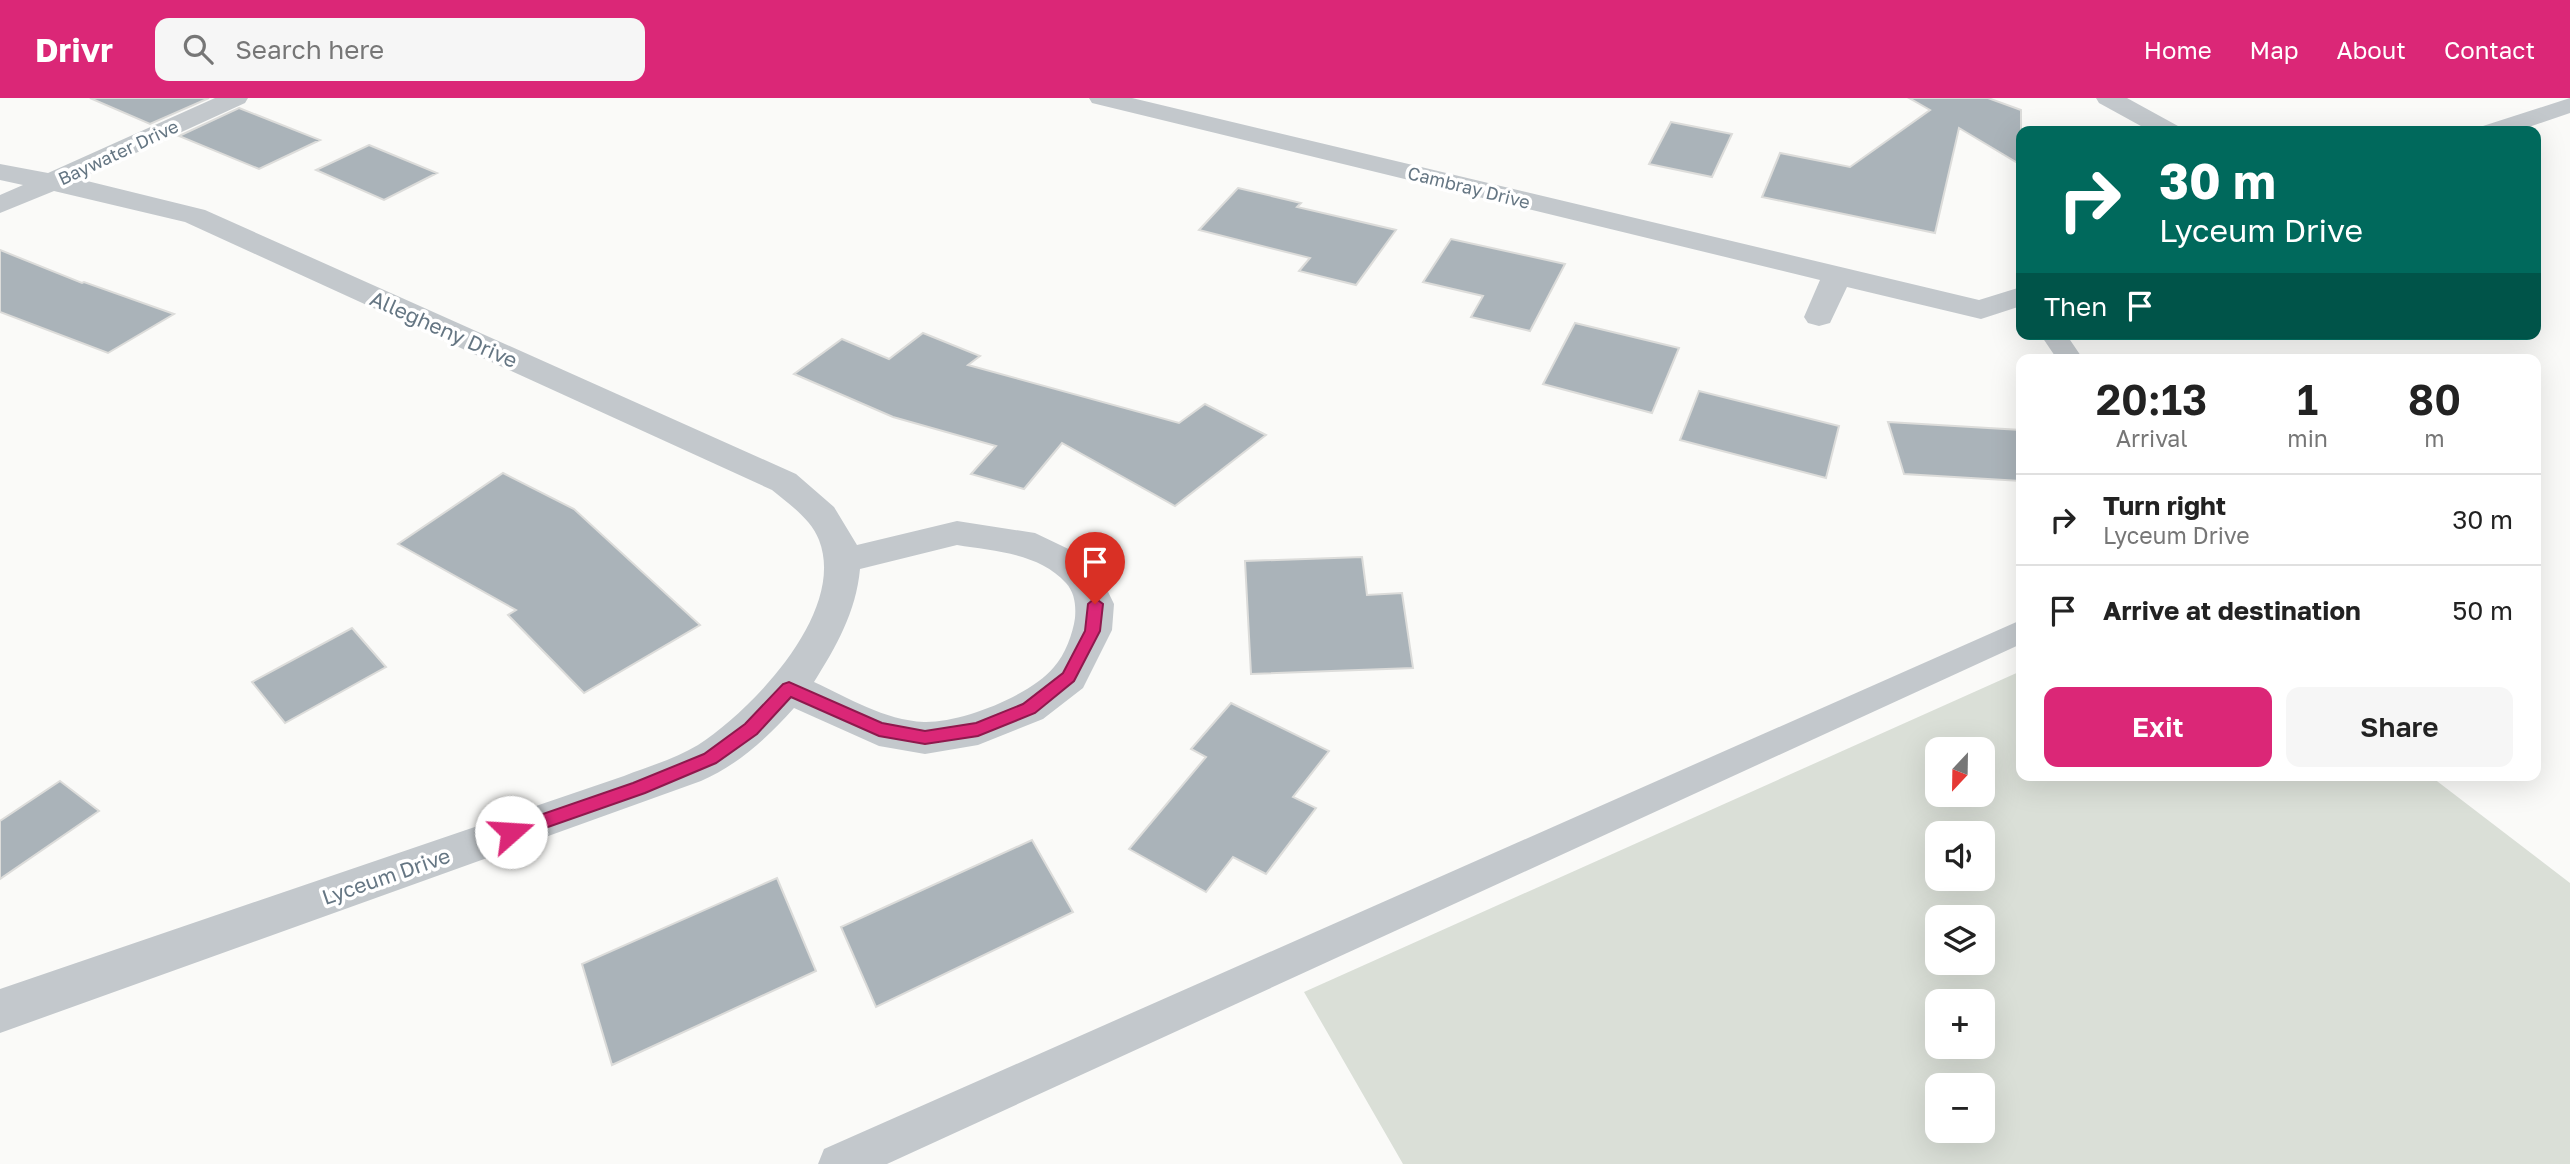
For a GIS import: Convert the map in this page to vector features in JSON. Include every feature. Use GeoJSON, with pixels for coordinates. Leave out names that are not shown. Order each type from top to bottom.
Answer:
{"type":"FeatureCollection","features":[{"type":"Feature","properties":{"kind":"street","name":"Baywater Drive"},"geometry":{"type":"LineString","coordinates":[[0,205],[236,98]]}},
{"type":"Feature","properties":{"kind":"street","name":"Cambray Drive"},"geometry":{"type":"LineString","coordinates":[[1101,98],[1981,310],[2016,298]]}},
{"type":"Feature","properties":{"kind":"street"},"geometry":{"type":"LineString","coordinates":[[2108,98],[2160,126]]}},
{"type":"Feature","properties":{"kind":"street"},"geometry":{"type":"LineString","coordinates":[[2507,126],[2570,105]]}},
{"type":"Feature","properties":{"kind":"street","name":"Allegheny Drive"},"geometry":{"type":"LineString","coordinates":[[0,172],[103,192],[195,216],[784,482],[812,504],[832,531],[839,580]]}},
{"type":"Feature","properties":{"kind":"street"},"geometry":{"type":"LineString","coordinates":[[1819,317],[1837,275]]}},
{"type":"Feature","properties":{"kind":"street"},"geometry":{"type":"LineString","coordinates":[[789,688],[879,730],[925,738],[978,729],[1029,708],[1069,677],[1093,631],[1095,604],[1083,578],[1068,564],[1022,542],[957,533],[839,580]]}},
{"type":"Feature","properties":{"kind":"street","name":"Lyceum Drive"},"geometry":{"type":"LineString","coordinates":[[0,1011],[639,788],[710,758],[751,729],[789,688],[816,646],[839,580]]}},
{"type":"Feature","properties":{"kind":"lane"},"geometry":{"type":"LineString","coordinates":[[839,1164],[2016,633]]}},
{"type":"Feature","properties":{"kind":"shaded area"},"geometry":{"type":"Polygon","coordinates":[[[2016,673],[2016,781],[2437,781],[2570,883],[2570,1164],[1403,1164],[1304,992],[2016,673]]]}},
{"type":"Feature","properties":{"kind":"building"},"geometry":{"type":"Polygon","coordinates":[[[90,98],[209,98],[150,124],[90,98]]]}},
{"type":"Feature","properties":{"kind":"building"},"geometry":{"type":"Polygon","coordinates":[[[1909,98],[1988,98],[2021,110],[2021,126],[2016,126],[2016,162],[1959,128],[1935,233],[1762,197],[1780,153],[1850,167],[1930,110],[1909,98]]]}},
{"type":"Feature","properties":{"kind":"building"},"geometry":{"type":"Polygon","coordinates":[[[239,108],[320,140],[259,169],[179,136],[239,108]]]}},
{"type":"Feature","properties":{"kind":"building"},"geometry":{"type":"Polygon","coordinates":[[[1671,122],[1732,134],[1712,177],[1649,164],[1671,122]]]}},
{"type":"Feature","properties":{"kind":"building"},"geometry":{"type":"Polygon","coordinates":[[[369,145],[437,173],[384,200],[316,170],[369,145]]]}},
{"type":"Feature","properties":{"kind":"building"},"geometry":{"type":"Polygon","coordinates":[[[1238,188],[1301,203],[1297,207],[1396,230],[1356,285],[1299,271],[1310,258],[1199,230],[1238,188]]]}},
{"type":"Feature","properties":{"kind":"building"},"geometry":{"type":"Polygon","coordinates":[[[1451,239],[1565,264],[1530,331],[1471,317],[1483,296],[1423,282],[1451,239]]]}},
{"type":"Feature","properties":{"kind":"building"},"geometry":{"type":"Polygon","coordinates":[[[0,250],[82,283],[174,314],[108,353],[0,312],[0,250]]]}},
{"type":"Feature","properties":{"kind":"building"},"geometry":{"type":"Polygon","coordinates":[[[1575,323],[1679,348],[1652,413],[1543,384],[1575,323]]]}},
{"type":"Feature","properties":{"kind":"building"},"geometry":{"type":"Polygon","coordinates":[[[923,333],[980,356],[968,365],[1179,423],[1205,404],[1266,435],[1175,506],[1062,443],[1024,489],[971,474],[996,446],[893,417],[794,374],[842,339],[889,359],[923,333]]]}},
{"type":"Feature","properties":{"kind":"building"},"geometry":{"type":"Polygon","coordinates":[[[1699,391],[1839,426],[1826,478],[1680,440],[1699,391]]]}},
{"type":"Feature","properties":{"kind":"building"},"geometry":{"type":"Polygon","coordinates":[[[1888,422],[2016,430],[2016,481],[1904,474],[1888,422]]]}},
{"type":"Feature","properties":{"kind":"building"},"geometry":{"type":"Polygon","coordinates":[[[503,473],[574,509],[700,625],[584,693],[508,615],[516,610],[398,544],[503,473]]]}},
{"type":"Feature","properties":{"kind":"building"},"geometry":{"type":"Polygon","coordinates":[[[1362,557],[1367,595],[1402,593],[1413,668],[1251,674],[1245,561],[1362,557]]]}},
{"type":"Feature","properties":{"kind":"building"},"geometry":{"type":"Polygon","coordinates":[[[352,628],[386,667],[285,723],[252,682],[352,628]]]}},
{"type":"Feature","properties":{"kind":"building"},"geometry":{"type":"Polygon","coordinates":[[[1231,703],[1329,751],[1293,797],[1316,808],[1266,874],[1233,857],[1206,892],[1129,849],[1206,757],[1191,749],[1231,703]]]}},
{"type":"Feature","properties":{"kind":"building"},"geometry":{"type":"Polygon","coordinates":[[[60,781],[99,811],[0,879],[0,821],[60,781]]]}},
{"type":"Feature","properties":{"kind":"building"},"geometry":{"type":"Polygon","coordinates":[[[1032,840],[1073,912],[876,1007],[841,927],[1032,840]]]}},
{"type":"Feature","properties":{"kind":"building"},"geometry":{"type":"Polygon","coordinates":[[[777,878],[816,971],[612,1065],[582,964],[777,878]]]}},
{"type":"Feature","properties":{"kind":"route"},"geometry":{"type":"LineString","coordinates":[[511,832],[639,788],[710,758],[751,729],[789,688],[879,730],[925,738],[978,729],[1029,708],[1069,677],[1093,631],[1095,604]]}}]}
